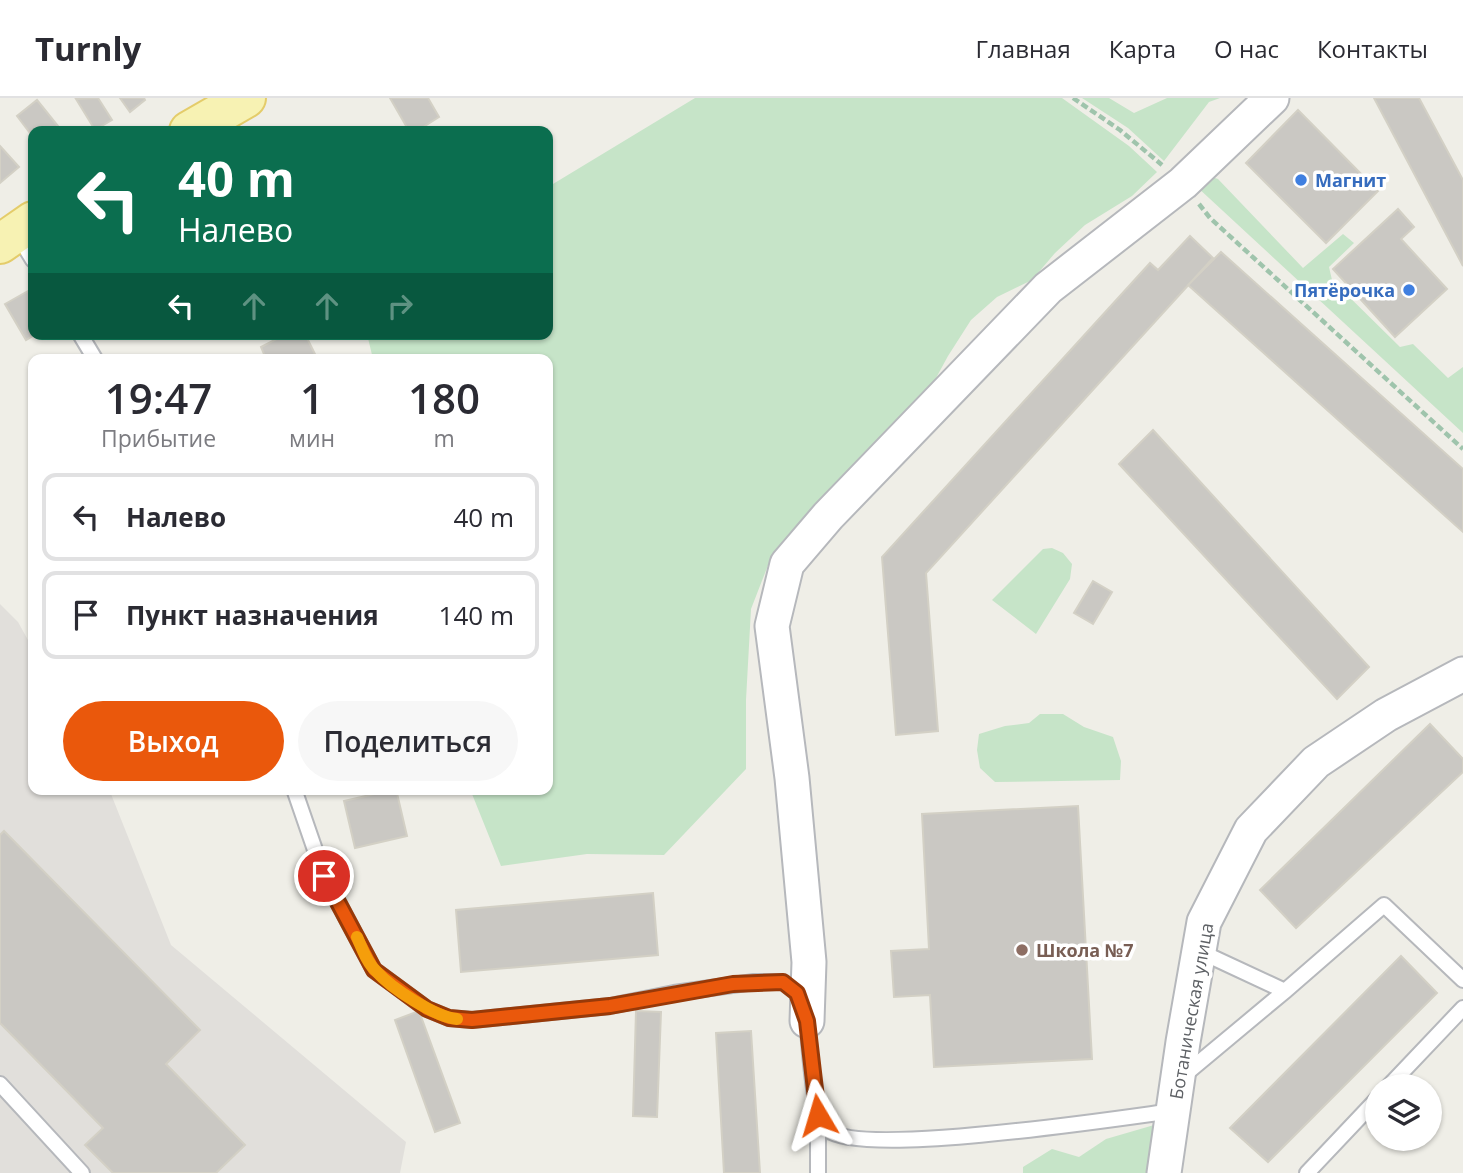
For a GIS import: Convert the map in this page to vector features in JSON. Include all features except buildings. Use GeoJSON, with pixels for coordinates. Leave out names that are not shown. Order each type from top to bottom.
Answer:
{"type":"FeatureCollection","features":[{"type":"Feature","properties":{"kind":"main road"},"geometry":{"type":"LineString","coordinates":[[197,126],[235,101]]}},
{"type":"Feature","properties":{"kind":"street"},"geometry":{"type":"LineString","coordinates":[[807,1021],[809,962],[792,778],[772,626],[787,564],[828,516],[1048,288],[1182,183],[1272,98]]}},
{"type":"Feature","properties":{"kind":"street","name":"Ботаническая улица"},"geometry":{"type":"LineString","coordinates":[[1164,1173],[1205,922],[1251,830],[1316,762],[1386,715],[1463,674]]}},
{"type":"Feature","properties":{"kind":"lane"},"geometry":{"type":"LineString","coordinates":[[296,795],[324,876],[374,970],[427,1009],[449,1018],[472,1020],[610,1006],[674,993],[754,982],[783,982],[797,993],[807,1021],[818,1115],[818,1173]]}},
{"type":"Feature","properties":{"kind":"lane"},"geometry":{"type":"LineString","coordinates":[[818,1115],[829,1131],[847,1136],[940,1140],[1175,1096],[1285,991],[1384,905],[1463,980]]}},
{"type":"Feature","properties":{"kind":"lane"},"geometry":{"type":"LineString","coordinates":[[1199,951],[1285,991]]}},
{"type":"Feature","properties":{"kind":"lane"},"geometry":{"type":"LineString","coordinates":[[1400,1074],[1463,1008]]}},
{"type":"Feature","properties":{"kind":"lane"},"geometry":{"type":"LineString","coordinates":[[0,1084],[82,1173]]}},
{"type":"Feature","properties":{"kind":"lane"},"geometry":{"type":"LineString","coordinates":[[1307,1173],[1365,1112]]}},
{"type":"Feature","properties":{"kind":"path"},"geometry":{"type":"LineString","coordinates":[[1073,98],[1120,130],[1182,183],[1210,218],[1463,449]]}},
{"type":"Feature","properties":{"kind":"shaded area"},"geometry":{"type":"Polygon","coordinates":[[[0,604],[18,622],[28,640],[28,795],[111,795],[171,945],[406,1142],[400,1173],[0,1173],[0,604]]]}},
{"type":"Feature","properties":{"kind":"green space"},"geometry":{"type":"Polygon","coordinates":[[[695,98],[1062,98],[1129,146],[1157,172],[1132,196],[1085,225],[1055,253],[1032,280],[997,297],[971,320],[924,400],[846,486],[772,555],[751,609],[746,700],[746,769],[664,855],[587,854],[501,866],[472,795],[553,795],[553,354],[372,354],[368,340],[553,340],[553,184],[695,98]]]}},
{"type":"Feature","properties":{"kind":"green space"},"geometry":{"type":"Polygon","coordinates":[[[1082,98],[1109,98],[1134,113],[1167,98],[1220,98],[1209,102],[1164,161],[1128,128],[1082,98]]]}},
{"type":"Feature","properties":{"kind":"green space"},"geometry":{"type":"Polygon","coordinates":[[[1209,176],[1218,179],[1303,268],[1343,234],[1354,243],[1329,267],[1332,280],[1400,347],[1413,344],[1448,378],[1463,367],[1463,433],[1196,186],[1209,176]]]}},
{"type":"Feature","properties":{"kind":"green space"},"geometry":{"type":"Polygon","coordinates":[[[1052,548],[1063,553],[1072,564],[1070,579],[1036,634],[992,600],[1043,549],[1052,548]]]}},
{"type":"Feature","properties":{"kind":"green space"},"geometry":{"type":"Polygon","coordinates":[[[1040,714],[1063,714],[1084,727],[1113,737],[1121,761],[1120,780],[995,782],[980,768],[977,750],[979,734],[1005,726],[1029,723],[1040,714]]]}},
{"type":"Feature","properties":{"kind":"green space"},"geometry":{"type":"Polygon","coordinates":[[[1161,1123],[1154,1173],[1023,1173],[1023,1167],[1052,1149],[1079,1157],[1106,1139],[1161,1123]]]}},
{"type":"Feature","properties":{"kind":"slow traffic"},"geometry":{"type":"LineString","coordinates":[[357,937],[374,970],[427,1009],[457,1019]]}},
{"type":"Feature","properties":{"kind":"place","name":"Магнит"},"geometry":{"type":"Point","coordinates":[1301,180]}},
{"type":"Feature","properties":{"kind":"place","name":"Пятёрочка"},"geometry":{"type":"Point","coordinates":[1409,290]}},
{"type":"Feature","properties":{"kind":"place","name":"Школа №7"},"geometry":{"type":"Point","coordinates":[1022,950]}},
{"type":"Feature","properties":{"kind":"route"},"geometry":{"type":"LineString","coordinates":[[324,876],[374,970],[427,1009],[449,1018],[472,1020],[610,1006],[733,984],[783,982],[797,993],[807,1021],[818,1115]]}}]}
